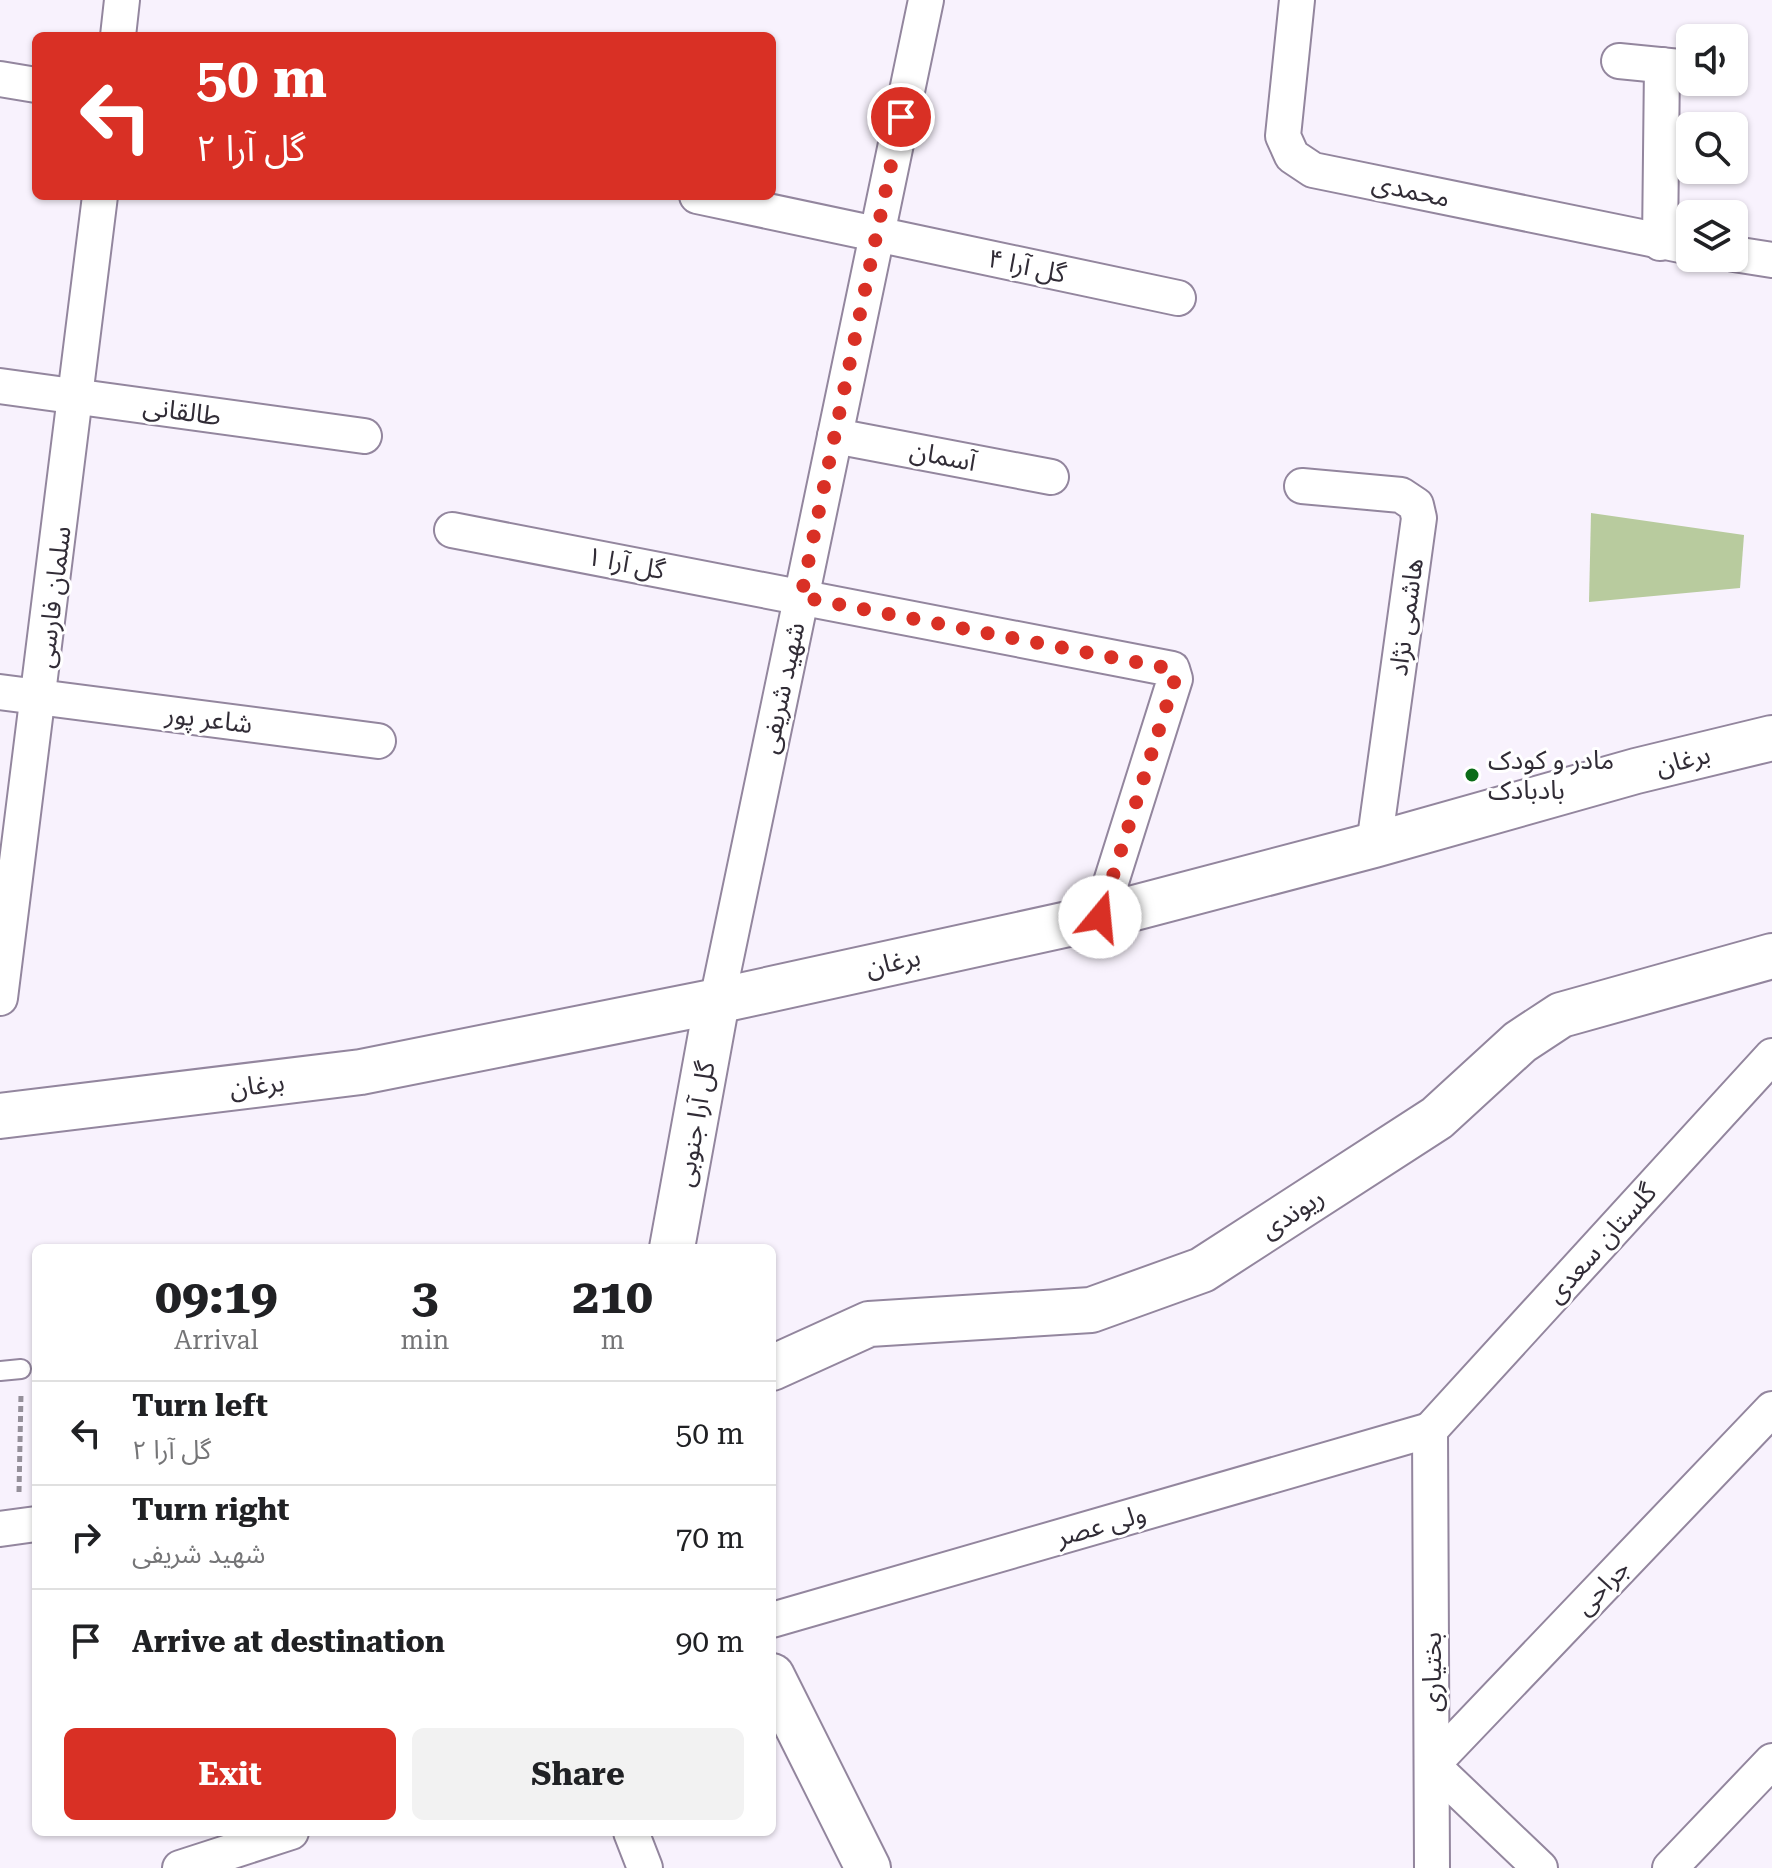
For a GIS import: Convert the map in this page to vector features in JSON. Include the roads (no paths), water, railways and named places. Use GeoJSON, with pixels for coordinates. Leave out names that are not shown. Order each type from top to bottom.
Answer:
{"type":"FeatureCollection","features":[{"type":"Feature","properties":{"kind":"main road","name":"برغان"},"geometry":{"type":"LineString","coordinates":[[0,1116],[361,1072],[717,1001],[1100,917],[1374,845],[1636,771],[1772,738]]}},
{"type":"Feature","properties":{"kind":"main road","name":"ریوندی"},"geometry":{"type":"LineString","coordinates":[[776,1366],[869,1324],[1091,1310],[1202,1270],[1437,1118],[1520,1042],[1561,1015],[1772,956]]}},
{"type":"Feature","properties":{"kind":"main road","name":"گل آرا جنوبی"},"geometry":{"type":"LineString","coordinates":[[673,1244],[717,1001]]}},
{"type":"Feature","properties":{"kind":"main road"},"geometry":{"type":"LineString","coordinates":[[776,1685],[868,1868]]}},
{"type":"Feature","properties":{"kind":"street"},"geometry":{"type":"LineString","coordinates":[[118,32],[122,0]]}},
{"type":"Feature","properties":{"kind":"street","name":"شهید شریفی"},"geometry":{"type":"LineString","coordinates":[[717,1001],[926,0]]}},
{"type":"Feature","properties":{"kind":"street","name":"محمدی"},"geometry":{"type":"LineString","coordinates":[[1297,0],[1283,136],[1292,156],[1313,170],[1675,245]]}},
{"type":"Feature","properties":{"kind":"street"},"geometry":{"type":"LineString","coordinates":[[1619,61],[1676,67],[1675,245]]}},
{"type":"Feature","properties":{"kind":"street"},"geometry":{"type":"LineString","coordinates":[[0,79],[32,84]]}},
{"type":"Feature","properties":{"kind":"street","name":"سلمان فارسی"},"geometry":{"type":"LineString","coordinates":[[0,998],[78,397],[100,200]]}},
{"type":"Feature","properties":{"kind":"street","name":"گل آرا ۴"},"geometry":{"type":"LineString","coordinates":[[716,200],[1178,298]]}},
{"type":"Feature","properties":{"kind":"street"},"geometry":{"type":"LineString","coordinates":[[1748,256],[1772,260]]}},
{"type":"Feature","properties":{"kind":"street","name":"طالقانی"},"geometry":{"type":"LineString","coordinates":[[0,386],[364,436]]}},
{"type":"Feature","properties":{"kind":"street","name":"آسمان"},"geometry":{"type":"LineString","coordinates":[[835,436],[1051,477]]}},
{"type":"Feature","properties":{"kind":"street","name":"هاشمی نژاد"},"geometry":{"type":"LineString","coordinates":[[1302,486],[1401,495],[1416,505],[1419,518],[1374,845]]}},
{"type":"Feature","properties":{"kind":"street","name":"گل آرا ۱"},"geometry":{"type":"LineString","coordinates":[[452,530],[1172,669],[1175,679],[1100,917]]}},
{"type":"Feature","properties":{"kind":"street","name":"شاعر پور"},"geometry":{"type":"LineString","coordinates":[[0,692],[378,741]]}},
{"type":"Feature","properties":{"kind":"street","name":"گلستان سعدی"},"geometry":{"type":"LineString","coordinates":[[1430,1430],[1772,1056]]}},
{"type":"Feature","properties":{"kind":"street","name":"جراحی"},"geometry":{"type":"LineString","coordinates":[[1432,1765],[1772,1409]]}},
{"type":"Feature","properties":{"kind":"street","name":"ولی عصر"},"geometry":{"type":"LineString","coordinates":[[776,1619],[1430,1430]]}},
{"type":"Feature","properties":{"kind":"street","name":"بختیاری"},"geometry":{"type":"LineString","coordinates":[[1430,1430],[1432,1868]]}},
{"type":"Feature","properties":{"kind":"street"},"geometry":{"type":"LineString","coordinates":[[1670,1868],[1772,1761]]}},
{"type":"Feature","properties":{"kind":"street"},"geometry":{"type":"LineString","coordinates":[[1432,1765],[1540,1868]]}},
{"type":"Feature","properties":{"kind":"street"},"geometry":{"type":"LineString","coordinates":[[180,1868],[279,1836]]}},
{"type":"Feature","properties":{"kind":"street"},"geometry":{"type":"LineString","coordinates":[[633,1836],[645,1868]]}},
{"type":"Feature","properties":{"kind":"lane"},"geometry":{"type":"LineString","coordinates":[[0,1371],[21,1369]]}},
{"type":"Feature","properties":{"kind":"place","name":"مادر و کودک بادبادک"},"geometry":{"type":"Point","coordinates":[1472,775]}}]}
